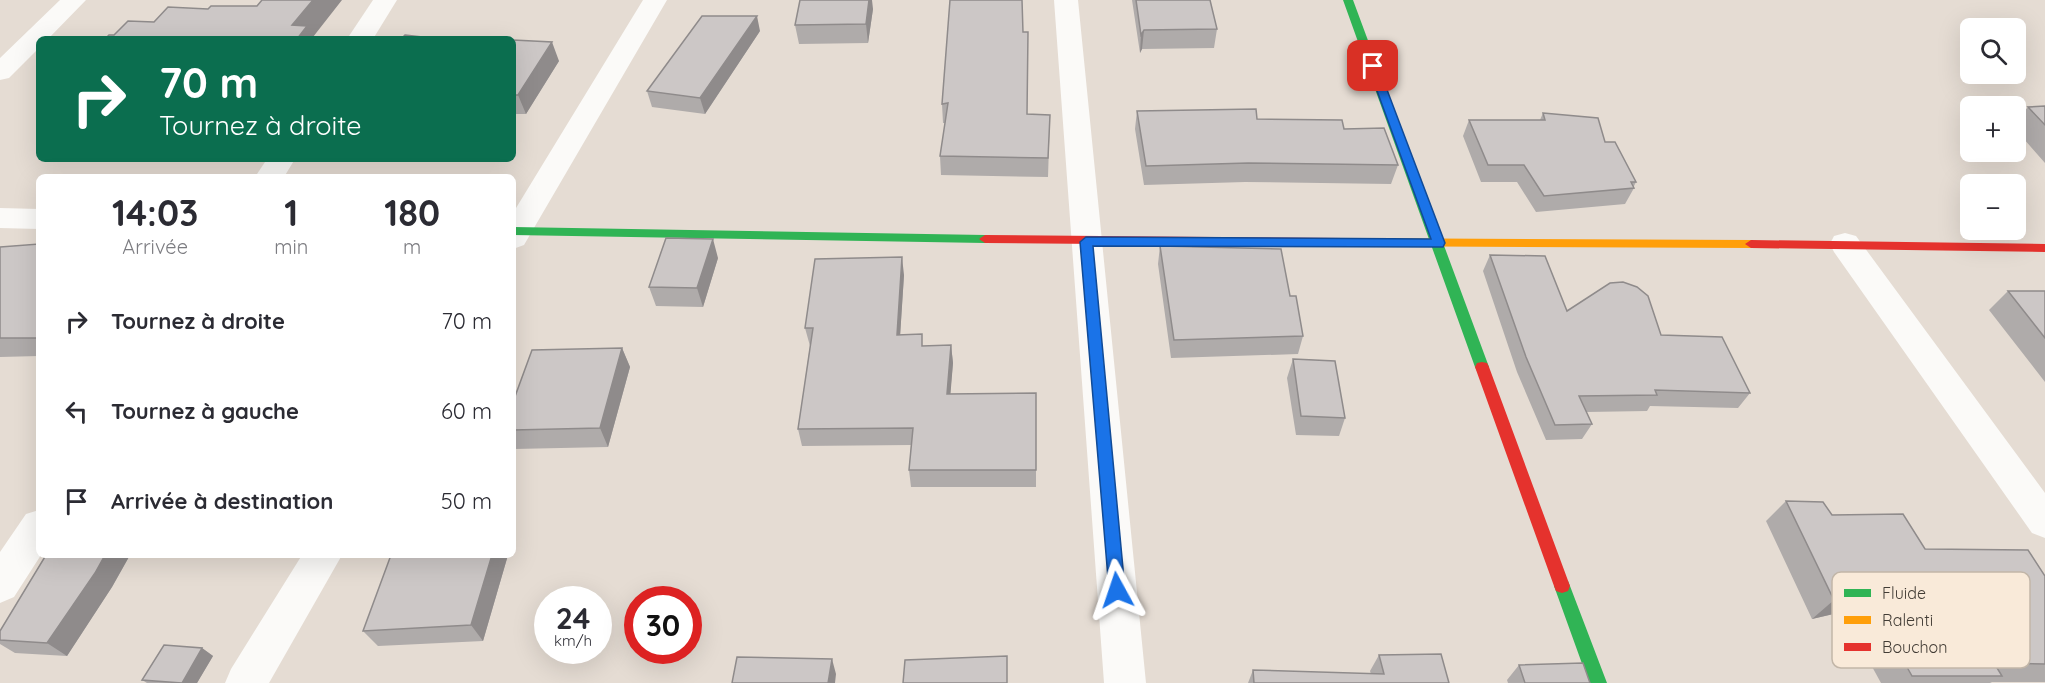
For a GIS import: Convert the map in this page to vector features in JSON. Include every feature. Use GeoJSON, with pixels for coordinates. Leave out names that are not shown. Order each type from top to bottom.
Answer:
{"type":"FeatureCollection","features":[{"type":"Feature","properties":{"kind":"street"},"geometry":{"type":"LineString","coordinates":[[37,36],[74,0]]}},
{"type":"Feature","properties":{"kind":"street"},"geometry":{"type":"LineString","coordinates":[[362,36],[386,0]]}},
{"type":"Feature","properties":{"kind":"street"},"geometry":{"type":"LineString","coordinates":[[516,230],[655,0]]}},
{"type":"Feature","properties":{"kind":"street"},"geometry":{"type":"LineString","coordinates":[[1066,0],[1125,683]]}},
{"type":"Feature","properties":{"kind":"street"},"geometry":{"type":"LineString","coordinates":[[1348,0],[1439,243],[1598,683]]}},
{"type":"Feature","properties":{"kind":"street"},"geometry":{"type":"LineString","coordinates":[[0,72],[36,37]]}},
{"type":"Feature","properties":{"kind":"street"},"geometry":{"type":"LineString","coordinates":[[0,218],[36,219]]}},
{"type":"Feature","properties":{"kind":"street"},"geometry":{"type":"LineString","coordinates":[[516,233],[1086,242],[1845,244],[2045,248]]}},
{"type":"Feature","properties":{"kind":"street"},"geometry":{"type":"LineString","coordinates":[[1845,244],[2045,522]]}},
{"type":"Feature","properties":{"kind":"street"},"geometry":{"type":"LineString","coordinates":[[0,585],[36,531]]}},
{"type":"Feature","properties":{"kind":"street"},"geometry":{"type":"LineString","coordinates":[[246,683],[320,558]]}},
{"type":"Feature","properties":{"kind":"building"},"geometry":{"type":"Polygon","coordinates":[[[262,0],[313,0],[292,25],[307,26],[299,36],[108,36],[114,35],[128,21],[154,22],[168,7],[208,9],[211,6],[257,6],[262,0]]]}},
{"type":"Feature","properties":{"kind":"building"},"geometry":{"type":"Polygon","coordinates":[[[800,0],[869,0],[866,24],[795,25],[800,0]]]}},
{"type":"Feature","properties":{"kind":"building"},"geometry":{"type":"Polygon","coordinates":[[[950,0],[1022,0],[1023,32],[1028,32],[1027,114],[1050,115],[1048,158],[940,156],[948,103],[942,104],[950,0]]]}},
{"type":"Feature","properties":{"kind":"building"},"geometry":{"type":"Polygon","coordinates":[[[1136,0],[1210,0],[1217,29],[1144,30],[1141,35],[1136,0]]]}},
{"type":"Feature","properties":{"kind":"building"},"geometry":{"type":"Polygon","coordinates":[[[702,16],[757,16],[700,98],[647,91],[702,16]]]}},
{"type":"Feature","properties":{"kind":"building"},"geometry":{"type":"Polygon","coordinates":[[[516,40],[552,42],[516,95],[516,40]]]}},
{"type":"Feature","properties":{"kind":"building"},"geometry":{"type":"Polygon","coordinates":[[[2045,106],[2045,125],[2028,107],[2045,106]]]}},
{"type":"Feature","properties":{"kind":"building"},"geometry":{"type":"Polygon","coordinates":[[[1256,109],[1257,119],[1342,120],[1344,129],[1384,128],[1398,165],[1248,163],[1146,166],[1137,111],[1256,109]]]}},
{"type":"Feature","properties":{"kind":"building"},"geometry":{"type":"Polygon","coordinates":[[[1543,113],[1598,118],[1605,142],[1615,142],[1636,182],[1631,182],[1634,188],[1544,196],[1524,165],[1488,165],[1469,120],[1545,120],[1543,113]]]}},
{"type":"Feature","properties":{"kind":"building"},"geometry":{"type":"Polygon","coordinates":[[[666,238],[713,239],[697,288],[649,287],[666,238]]]}},
{"type":"Feature","properties":{"kind":"building"},"geometry":{"type":"Polygon","coordinates":[[[36,244],[36,338],[0,338],[0,247],[36,244]]]}},
{"type":"Feature","properties":{"kind":"building"},"geometry":{"type":"Polygon","coordinates":[[[1160,246],[1281,249],[1290,296],[1296,296],[1303,336],[1174,340],[1160,246]]]}},
{"type":"Feature","properties":{"kind":"building"},"geometry":{"type":"Polygon","coordinates":[[[1490,255],[1545,256],[1567,311],[1610,283],[1623,282],[1637,287],[1648,296],[1661,335],[1722,337],[1750,393],[1655,390],[1657,395],[1579,396],[1592,424],[1555,425],[1526,357],[1490,255]]]}},
{"type":"Feature","properties":{"kind":"building"},"geometry":{"type":"Polygon","coordinates":[[[902,257],[897,335],[922,334],[922,346],[951,345],[947,394],[1036,393],[1036,470],[909,470],[913,428],[798,429],[813,328],[805,328],[815,259],[902,257]]]}},
{"type":"Feature","properties":{"kind":"building"},"geometry":{"type":"Polygon","coordinates":[[[2008,291],[2045,291],[2045,338],[2008,291]]]}},
{"type":"Feature","properties":{"kind":"building"},"geometry":{"type":"Polygon","coordinates":[[[622,348],[600,428],[516,430],[516,394],[532,350],[622,348]]]}},
{"type":"Feature","properties":{"kind":"building"},"geometry":{"type":"Polygon","coordinates":[[[1293,359],[1335,361],[1345,418],[1301,416],[1293,359]]]}},
{"type":"Feature","properties":{"kind":"building"},"geometry":{"type":"Polygon","coordinates":[[[1786,501],[1823,502],[1832,515],[1903,514],[1925,549],[2028,550],[2045,576],[2045,664],[2030,664],[2030,572],[1832,572],[1832,596],[1786,501]]]}},
{"type":"Feature","properties":{"kind":"building"},"geometry":{"type":"Polygon","coordinates":[[[44,558],[103,558],[47,643],[0,640],[0,631],[44,558]]]}},
{"type":"Feature","properties":{"kind":"building"},"geometry":{"type":"Polygon","coordinates":[[[390,558],[491,558],[471,625],[363,631],[390,558]]]}},
{"type":"Feature","properties":{"kind":"building"},"geometry":{"type":"Polygon","coordinates":[[[164,645],[202,648],[182,683],[142,680],[164,645]]]}},
{"type":"Feature","properties":{"kind":"building"},"geometry":{"type":"Polygon","coordinates":[[[1441,654],[1449,683],[1254,683],[1253,670],[1384,674],[1379,655],[1441,654]]]}},
{"type":"Feature","properties":{"kind":"building"},"geometry":{"type":"Polygon","coordinates":[[[1007,656],[1007,683],[903,683],[905,660],[1007,656]]]}},
{"type":"Feature","properties":{"kind":"building"},"geometry":{"type":"Polygon","coordinates":[[[737,657],[832,659],[828,683],[732,683],[737,657]]]}},
{"type":"Feature","properties":{"kind":"building"},"geometry":{"type":"Polygon","coordinates":[[[1583,663],[1590,683],[1525,683],[1519,665],[1583,663]]]}},
{"type":"Feature","properties":{"kind":"building"},"geometry":{"type":"Polygon","coordinates":[[[1908,668],[1997,668],[2002,676],[1912,676],[1908,668]]]}},
{"type":"Feature","properties":{"kind":"traffic: fast"},"geometry":{"type":"LineString","coordinates":[[1348,0],[1482,367]]}},
{"type":"Feature","properties":{"kind":"traffic: fast"},"geometry":{"type":"LineString","coordinates":[[516,231],[985,239]]}},
{"type":"Feature","properties":{"kind":"traffic: fast"},"geometry":{"type":"LineString","coordinates":[[1562,586],[1598,683]]}},
{"type":"Feature","properties":{"kind":"traffic: slow"},"geometry":{"type":"LineString","coordinates":[[1344,242],[1751,244]]}},
{"type":"Feature","properties":{"kind":"traffic: jam"},"geometry":{"type":"LineString","coordinates":[[985,239],[1344,242]]}},
{"type":"Feature","properties":{"kind":"traffic: jam"},"geometry":{"type":"LineString","coordinates":[[1751,244],[2045,248]]}},
{"type":"Feature","properties":{"kind":"traffic: jam"},"geometry":{"type":"LineString","coordinates":[[1482,367],[1562,586]]}},
{"type":"Feature","properties":{"kind":"route"},"geometry":{"type":"LineString","coordinates":[[1117,590],[1086,242],[1439,243],[1373,66]]}}]}
